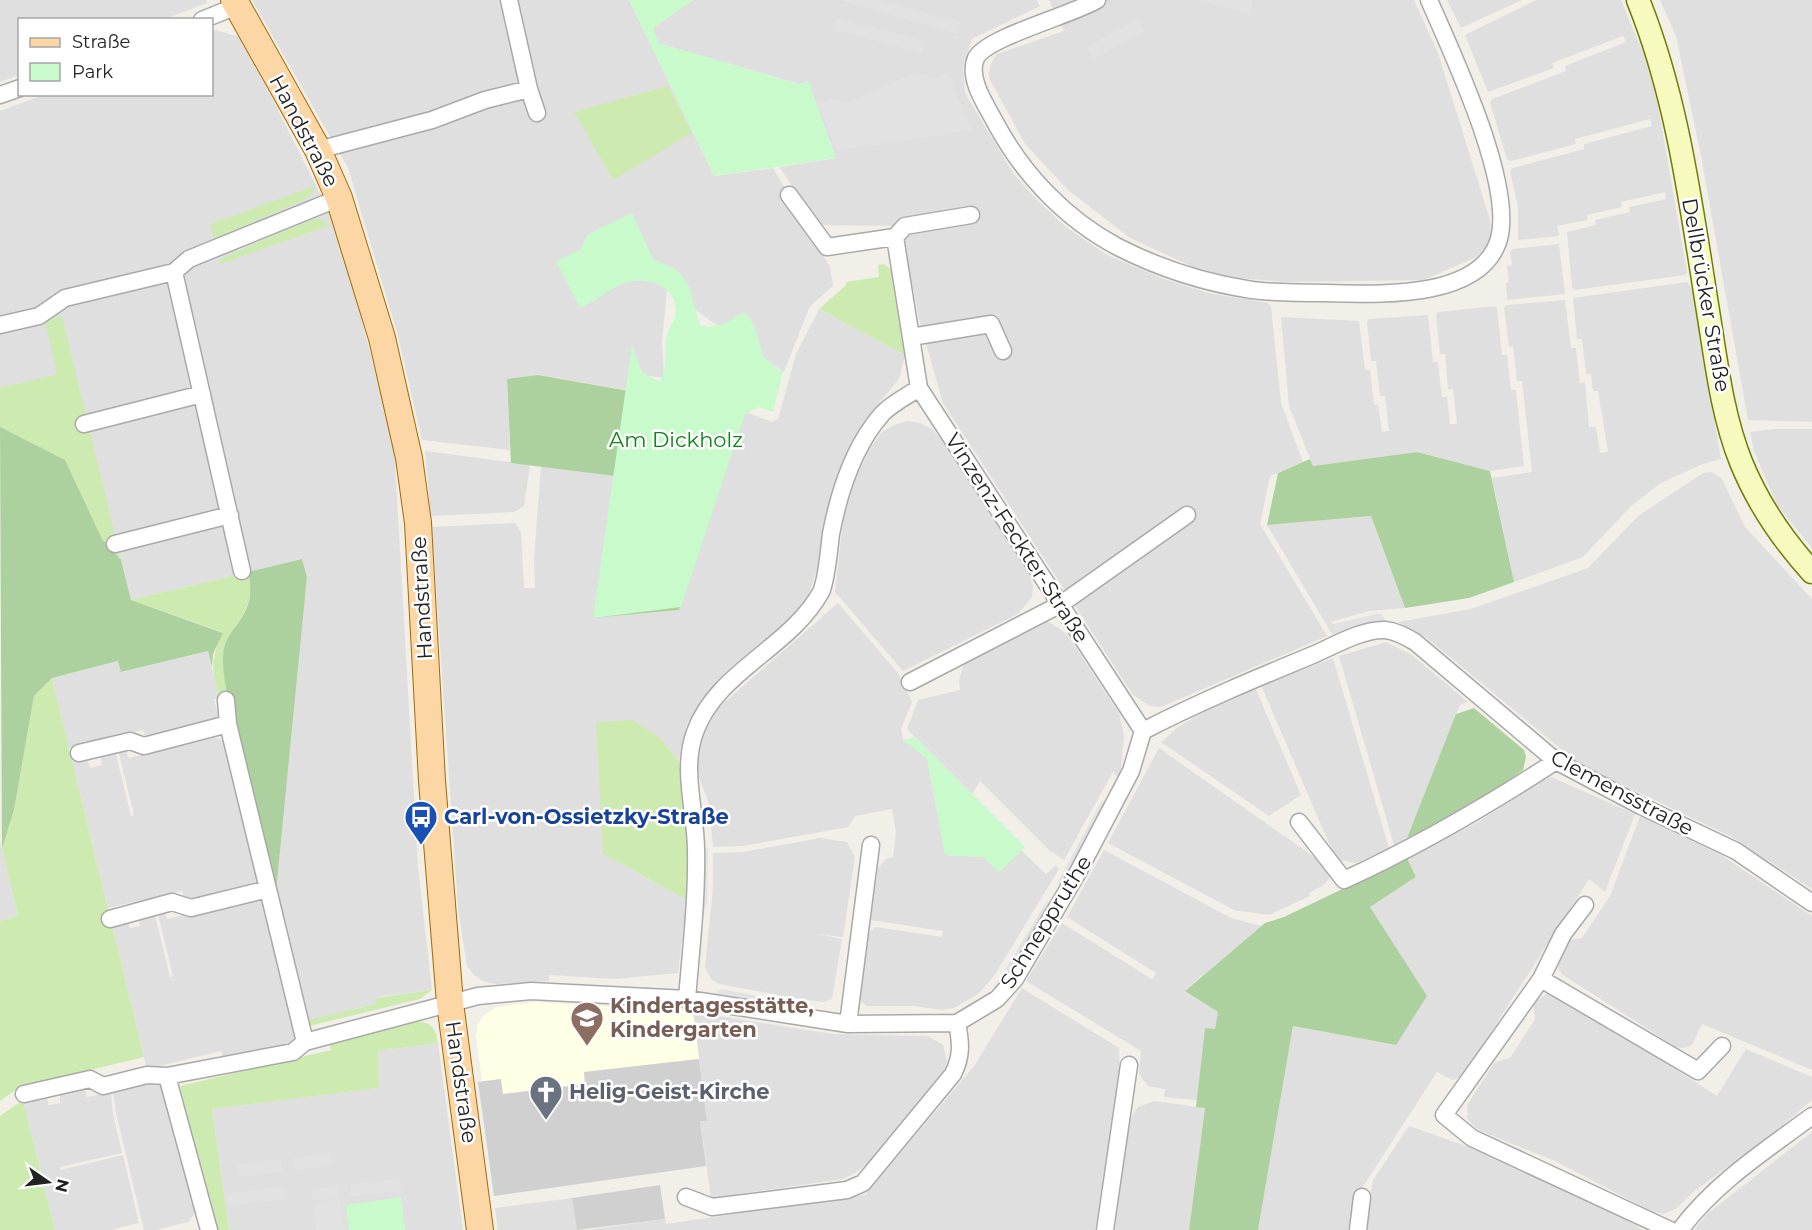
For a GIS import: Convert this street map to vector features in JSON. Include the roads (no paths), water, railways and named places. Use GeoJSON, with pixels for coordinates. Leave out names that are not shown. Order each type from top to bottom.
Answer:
{"type":"FeatureCollection","features":[{"type":"Feature","properties":{"kind":"main road","name":"Dellbrücker Straße"},"geometry":{"type":"LineString","coordinates":[[1638,0],[1654,40],[1672,101],[1714,351],[1740,461],[1760,503],[1783,541],[1812,572]]}},
{"type":"Feature","properties":{"kind":"main road","name":"Handstraße"},"geometry":{"type":"LineString","coordinates":[[236,3],[318,150],[339,198],[382,338],[412,480],[418,523],[432,781],[450,1003],[480,1230]]}},
{"type":"Feature","properties":{"kind":"street"},"geometry":{"type":"LineString","coordinates":[[509,0],[529,89],[537,113]]}},
{"type":"Feature","properties":{"kind":"street"},"geometry":{"type":"LineString","coordinates":[[1097,0],[1079,11],[989,44],[976,58],[974,76],[980,95],[1008,147],[1036,182],[1081,223],[1117,246],[1193,276],[1268,291],[1377,294],[1428,289],[1460,279],[1480,267],[1492,255],[1499,239],[1500,204],[1493,170],[1472,104],[1429,0]]}},
{"type":"Feature","properties":{"kind":"street"},"geometry":{"type":"LineString","coordinates":[[206,18],[236,3]]}},
{"type":"Feature","properties":{"kind":"street"},"geometry":{"type":"LineString","coordinates":[[0,95],[18,89]]}},
{"type":"Feature","properties":{"kind":"street"},"geometry":{"type":"LineString","coordinates":[[318,150],[432,120],[485,100],[529,89]]}},
{"type":"Feature","properties":{"kind":"street"},"geometry":{"type":"LineString","coordinates":[[789,195],[827,247],[895,237],[905,226],[971,215]]}},
{"type":"Feature","properties":{"kind":"street"},"geometry":{"type":"LineString","coordinates":[[0,325],[39,316],[65,298],[174,272],[189,259],[339,198]]}},
{"type":"Feature","properties":{"kind":"street","name":"Vinzenz-Feckter-Straße"},"geometry":{"type":"LineString","coordinates":[[895,237],[919,388],[1143,731]]}},
{"type":"Feature","properties":{"kind":"street"},"geometry":{"type":"LineString","coordinates":[[174,272],[242,571]]}},
{"type":"Feature","properties":{"kind":"street"},"geometry":{"type":"LineString","coordinates":[[911,337],[991,324],[1003,351]]}},
{"type":"Feature","properties":{"kind":"street"},"geometry":{"type":"LineString","coordinates":[[687,999],[694,923],[696,859],[689,763],[694,733],[716,698],[731,681],[784,639],[822,591],[834,516],[855,451],[883,413],[919,388]]}},
{"type":"Feature","properties":{"kind":"street"},"geometry":{"type":"LineString","coordinates":[[84,423],[202,394]]}},
{"type":"Feature","properties":{"kind":"street"},"geometry":{"type":"LineString","coordinates":[[115,544],[230,515]]}},
{"type":"Feature","properties":{"kind":"street"},"geometry":{"type":"LineString","coordinates":[[910,682],[1061,604],[1187,515]]}},
{"type":"Feature","properties":{"kind":"street","name":"Clemensstraße"},"geometry":{"type":"LineString","coordinates":[[1143,731],[1200,702],[1333,646],[1383,630],[1399,633],[1415,642],[1556,761],[1736,851],[1812,903]]}},
{"type":"Feature","properties":{"kind":"street"},"geometry":{"type":"LineString","coordinates":[[226,700],[228,724],[305,1042]]}},
{"type":"Feature","properties":{"kind":"street"},"geometry":{"type":"LineString","coordinates":[[79,753],[130,741],[144,746],[228,724]]}},
{"type":"Feature","properties":{"kind":"street","name":"Schneppruthe"},"geometry":{"type":"LineString","coordinates":[[957,1023],[998,999],[1015,979],[1086,858],[1131,771],[1143,731]]}},
{"type":"Feature","properties":{"kind":"street"},"geometry":{"type":"LineString","coordinates":[[1299,822],[1344,880],[1395,857],[1482,809],[1556,761]]}},
{"type":"Feature","properties":{"kind":"street"},"geometry":{"type":"LineString","coordinates":[[848,1024],[871,845]]}},
{"type":"Feature","properties":{"kind":"street"},"geometry":{"type":"LineString","coordinates":[[110,919],[172,902],[191,908],[268,889]]}},
{"type":"Feature","properties":{"kind":"street"},"geometry":{"type":"LineString","coordinates":[[1585,905],[1563,934],[1541,979],[1444,1115],[1472,1138],[1670,1230]]}},
{"type":"Feature","properties":{"kind":"street"},"geometry":{"type":"LineString","coordinates":[[1541,979],[1698,1071],[1722,1046]]}},
{"type":"Feature","properties":{"kind":"street"},"geometry":{"type":"LineString","coordinates":[[24,1094],[90,1080],[103,1086],[147,1076],[167,1076],[292,1052],[305,1042],[450,1003],[478,996],[531,991],[687,999],[848,1024],[957,1023],[961,1042],[960,1060],[953,1074],[863,1183],[847,1190],[712,1207],[686,1197]]}},
{"type":"Feature","properties":{"kind":"street"},"geometry":{"type":"LineString","coordinates":[[1105,1230],[1129,1065]]}},
{"type":"Feature","properties":{"kind":"street"},"geometry":{"type":"LineString","coordinates":[[167,1076],[204,1229]]}},
{"type":"Feature","properties":{"kind":"street"},"geometry":{"type":"LineString","coordinates":[[1680,1230],[1700,1203],[1723,1182],[1812,1116]]}},
{"type":"Feature","properties":{"kind":"street"},"geometry":{"type":"LineString","coordinates":[[1358,1230],[1362,1197]]}},
{"type":"Feature","properties":{"kind":"place","name":"Carl-von-Ossietzky-Straße"},"geometry":{"type":"Point","coordinates":[421,846]}},
{"type":"Feature","properties":{"kind":"place","name":"Kindertagesstätte, Kindergarten"},"geometry":{"type":"Point","coordinates":[587,1047]}},
{"type":"Feature","properties":{"kind":"place","name":"Helig-Geist-Kirche"},"geometry":{"type":"Point","coordinates":[546,1121]}},
{"type":"Feature","properties":{"kind":"park label","name":"Am Dickholz"},"geometry":{"type":"Point","coordinates":[676,440]}}]}
